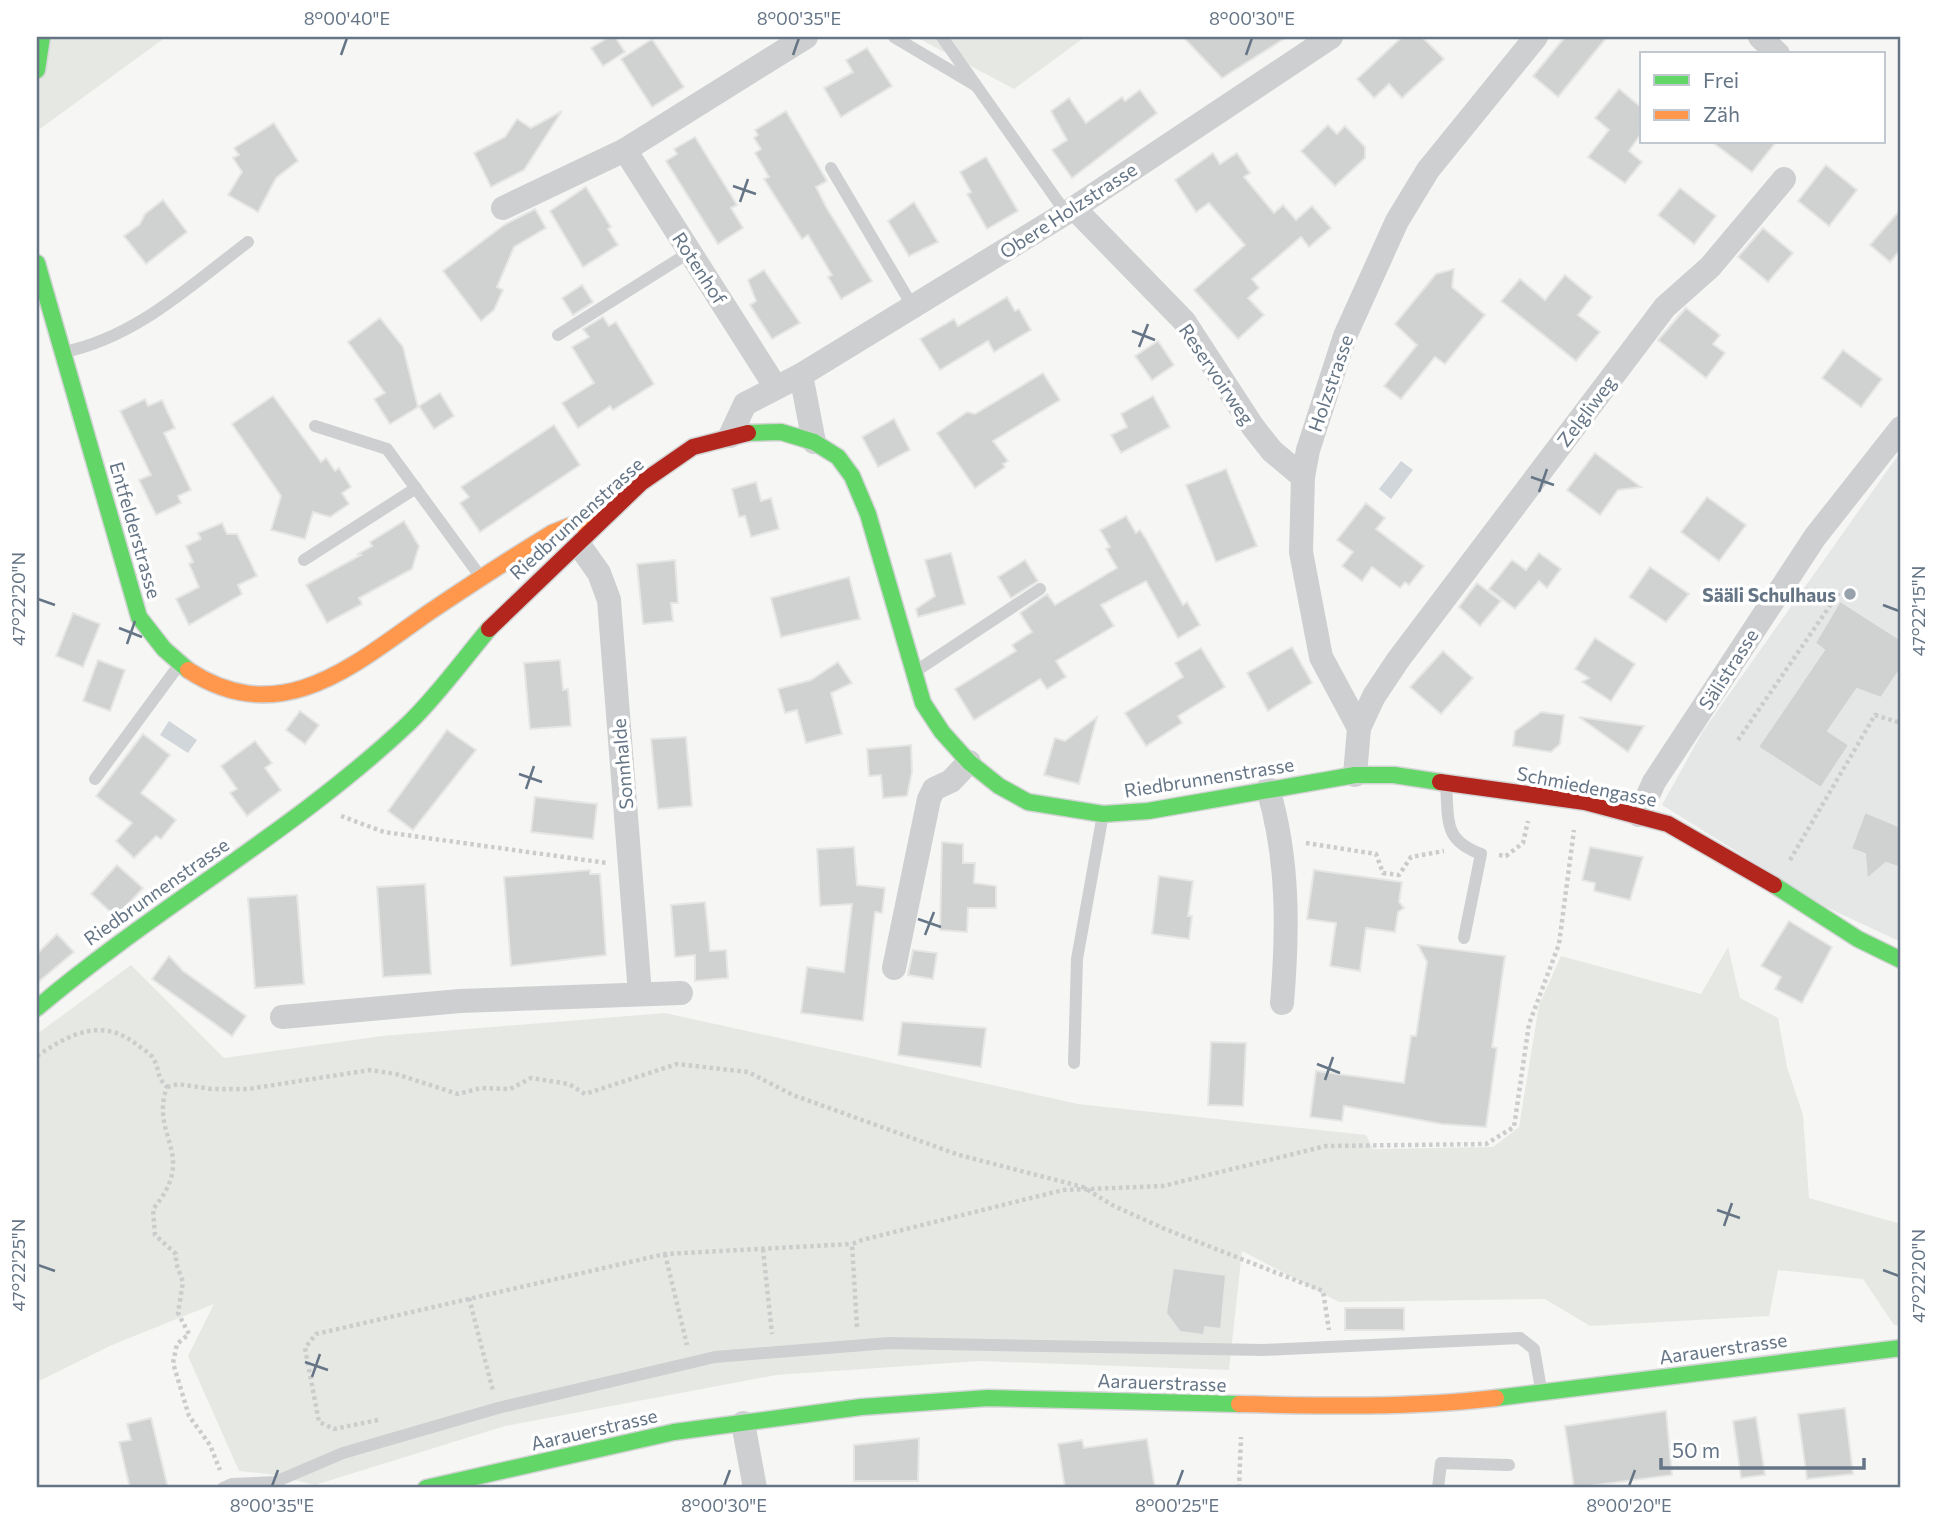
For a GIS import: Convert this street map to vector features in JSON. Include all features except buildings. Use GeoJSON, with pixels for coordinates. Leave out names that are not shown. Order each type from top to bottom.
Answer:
{"type":"FeatureCollection","features":[{"type":"Feature","properties":{"kind":"street"},"geometry":{"type":"LineString","coordinates":[[37,70],[42,37]]}},
{"type":"Feature","properties":{"kind":"street"},"geometry":{"type":"LineString","coordinates":[[503,208],[625,150],[806,37]]}},
{"type":"Feature","properties":{"kind":"street","name":"Obere Holzstrasse"},"geometry":{"type":"LineString","coordinates":[[730,436],[745,404],[775,386],[801,375],[1070,211],[1331,37]]}},
{"type":"Feature","properties":{"kind":"street","name":"Holzstrasse"},"geometry":{"type":"LineString","coordinates":[[1359,728],[1321,657],[1313,625],[1301,552],[1303,477],[1308,450],[1345,336],[1397,221],[1428,170],[1536,37]]}},
{"type":"Feature","properties":{"kind":"street"},"geometry":{"type":"LineString","coordinates":[[1760,37],[1776,52]]}},
{"type":"Feature","properties":{"kind":"street","name":"Rotenhof"},"geometry":{"type":"LineString","coordinates":[[625,150],[775,386]]}},
{"type":"Feature","properties":{"kind":"street","name":"Zelgliweg"},"geometry":{"type":"LineString","coordinates":[[1359,728],[1374,696],[1398,660],[1665,307],[1710,267],[1784,179]]}},
{"type":"Feature","properties":{"kind":"street","name":"Reservoirweg"},"geometry":{"type":"LineString","coordinates":[[1070,211],[1184,321],[1253,427],[1272,451],[1303,477]]}},
{"type":"Feature","properties":{"kind":"street","name":"Entfelderstrasse"},"geometry":{"type":"LineString","coordinates":[[37,263],[139,617],[157,644],[179,665],[207,681],[259,697],[307,690],[362,660],[481,577],[563,526],[581,520],[586,534]]}},
{"type":"Feature","properties":{"kind":"street"},"geometry":{"type":"LineString","coordinates":[[801,375],[814,442]]}},
{"type":"Feature","properties":{"kind":"street","name":"Sälistrasse"},"geometry":{"type":"LineString","coordinates":[[1639,815],[1654,782],[1815,537],[1901,428]]}},
{"type":"Feature","properties":{"kind":"street","name":"Riedbrunnenstrasse"},"geometry":{"type":"LineString","coordinates":[[37,1008],[82,970],[310,805],[411,721],[498,619],[641,483],[693,447],[730,436],[781,432],[814,442],[838,457],[852,476],[868,514],[923,703],[942,732],[969,762],[999,786],[1028,802],[1103,814],[1148,811],[1355,775]]}},
{"type":"Feature","properties":{"kind":"street","name":"Sonnhalde"},"geometry":{"type":"LineString","coordinates":[[586,534],[609,600],[640,994]]}},
{"type":"Feature","properties":{"kind":"street"},"geometry":{"type":"LineString","coordinates":[[1355,775],[1359,728]]}},
{"type":"Feature","properties":{"kind":"street"},"geometry":{"type":"LineString","coordinates":[[894,968],[924,811],[934,789],[951,781],[969,762]]}},
{"type":"Feature","properties":{"kind":"street","name":"Schmiedengasse"},"geometry":{"type":"LineString","coordinates":[[1355,775],[1394,775],[1579,802],[1668,824],[1858,939],[1901,960]]}},
{"type":"Feature","properties":{"kind":"street"},"geometry":{"type":"LineString","coordinates":[[1268,789],[1280,839],[1286,909],[1282,1003]]}},
{"type":"Feature","properties":{"kind":"street"},"geometry":{"type":"LineString","coordinates":[[282,1017],[460,1001],[681,993]]}},
{"type":"Feature","properties":{"kind":"street","name":"Aarauerstrasse"},"geometry":{"type":"LineString","coordinates":[[426,1488],[674,1432],[861,1407],[988,1398],[1367,1407],[1457,1404],[1901,1348]]}},
{"type":"Feature","properties":{"kind":"street"},"geometry":{"type":"LineString","coordinates":[[743,1423],[755,1488]]}},
{"type":"Feature","properties":{"kind":"lane"},"geometry":{"type":"LineString","coordinates":[[894,37],[979,88]]}},
{"type":"Feature","properties":{"kind":"lane","name":"Reservoirweg"},"geometry":{"type":"LineString","coordinates":[[942,37],[1070,211]]}},
{"type":"Feature","properties":{"kind":"lane"},"geometry":{"type":"LineString","coordinates":[[831,168],[913,307]]}},
{"type":"Feature","properties":{"kind":"lane"},"geometry":{"type":"LineString","coordinates":[[64,353],[91,347],[121,334],[248,242]]}},
{"type":"Feature","properties":{"kind":"lane"},"geometry":{"type":"LineString","coordinates":[[558,335],[690,251]]}},
{"type":"Feature","properties":{"kind":"lane"},"geometry":{"type":"LineString","coordinates":[[315,426],[387,449],[481,577]]}},
{"type":"Feature","properties":{"kind":"lane"},"geometry":{"type":"LineString","coordinates":[[304,561],[416,488]]}},
{"type":"Feature","properties":{"kind":"lane"},"geometry":{"type":"LineString","coordinates":[[913,674],[1040,589]]}},
{"type":"Feature","properties":{"kind":"lane"},"geometry":{"type":"LineString","coordinates":[[95,779],[179,665]]}},
{"type":"Feature","properties":{"kind":"lane"},"geometry":{"type":"LineString","coordinates":[[1446,782],[1450,832],[1462,847],[1481,854],[1464,937]]}},
{"type":"Feature","properties":{"kind":"lane"},"geometry":{"type":"LineString","coordinates":[[1073,1063],[1077,959],[1103,814]]}},
{"type":"Feature","properties":{"kind":"lane"},"geometry":{"type":"LineString","coordinates":[[223,1488],[232,1484],[275,1485],[343,1453],[498,1408],[715,1357],[857,1346],[997,1344],[1263,1350],[1520,1338],[1534,1349],[1541,1394]]}},
{"type":"Feature","properties":{"kind":"lane"},"geometry":{"type":"LineString","coordinates":[[1438,1488],[1441,1463],[1509,1465]]}},
{"type":"Feature","properties":{"kind":"path"},"geometry":{"type":"LineString","coordinates":[[1738,740],[1839,591]]}},
{"type":"Feature","properties":{"kind":"path"},"geometry":{"type":"LineString","coordinates":[[1774,886],[1875,715],[1901,723]]}},
{"type":"Feature","properties":{"kind":"path"},"geometry":{"type":"LineString","coordinates":[[1481,854],[1506,856],[1523,844],[1534,795]]}},
{"type":"Feature","properties":{"kind":"path"},"geometry":{"type":"LineString","coordinates":[[407,1435],[396,1416],[334,1429],[319,1422],[305,1348],[316,1334],[665,1254],[852,1244],[1083,1187],[1163,1186],[1326,1146],[1486,1144],[1514,1127],[1530,1024],[1559,944],[1579,802]]}},
{"type":"Feature","properties":{"kind":"path"},"geometry":{"type":"LineString","coordinates":[[310,805],[384,832],[630,866]]}},
{"type":"Feature","properties":{"kind":"path"},"geometry":{"type":"LineString","coordinates":[[1280,839],[1376,854],[1383,873],[1399,875],[1411,857],[1462,847]]}},
{"type":"Feature","properties":{"kind":"path"},"geometry":{"type":"LineString","coordinates":[[37,1056],[81,1030],[107,1029],[127,1037],[153,1058],[158,1079],[167,1087]]}},
{"type":"Feature","properties":{"kind":"path"},"geometry":{"type":"LineString","coordinates":[[167,1087],[178,1084],[211,1089],[248,1089],[370,1070],[396,1074],[458,1094],[481,1088],[510,1089],[531,1078],[569,1084],[585,1094],[677,1064],[748,1072],[793,1095],[959,1155],[1083,1187],[1112,1205],[1165,1228],[1323,1291],[1333,1347]]}},
{"type":"Feature","properties":{"kind":"path"},"geometry":{"type":"LineString","coordinates":[[167,1087],[162,1120],[175,1164],[166,1194],[153,1209],[155,1235],[176,1254],[176,1263],[183,1282],[178,1313],[189,1334],[177,1344],[173,1363],[189,1416],[222,1468]]}},
{"type":"Feature","properties":{"kind":"path"},"geometry":{"type":"LineString","coordinates":[[852,1244],[857,1346]]}},
{"type":"Feature","properties":{"kind":"path"},"geometry":{"type":"LineString","coordinates":[[763,1249],[775,1352]]}},
{"type":"Feature","properties":{"kind":"path"},"geometry":{"type":"LineString","coordinates":[[665,1254],[690,1363]]}},
{"type":"Feature","properties":{"kind":"path"},"geometry":{"type":"LineString","coordinates":[[469,1298],[498,1408]]}},
{"type":"Feature","properties":{"kind":"path"},"geometry":{"type":"LineString","coordinates":[[1239,1488],[1243,1405]]}},
{"type":"Feature","properties":{"kind":"shaded area"},"geometry":{"type":"Polygon","coordinates":[[[37,37],[166,37],[37,131],[37,37]]]}},
{"type":"Feature","properties":{"kind":"shaded area"},"geometry":{"type":"Polygon","coordinates":[[[916,37],[1085,37],[1014,89],[916,37]]]}},
{"type":"Feature","properties":{"kind":"shaded area","name":"Sääli Schulhaus"},"geometry":{"type":"Polygon","coordinates":[[[1901,451],[1901,942],[1826,907],[1662,805],[1703,731],[1901,451]]]}},
{"type":"Feature","properties":{"kind":"shaded area"},"geometry":{"type":"Polygon","coordinates":[[[1401,461],[1413,470],[1391,499],[1379,489],[1401,461]]]}},
{"type":"Feature","properties":{"kind":"shaded area"},"geometry":{"type":"Polygon","coordinates":[[[169,721],[197,740],[188,753],[160,735],[169,721]]]}},
{"type":"Feature","properties":{"kind":"shaded area"},"geometry":{"type":"Polygon","coordinates":[[[1728,947],[1740,998],[1778,1018],[1787,1067],[1803,1115],[1809,1198],[1901,1224],[1901,1325],[1894,1325],[1863,1279],[1778,1270],[1769,1316],[1590,1326],[1545,1299],[1339,1302],[1242,1251],[1229,1370],[979,1361],[776,1375],[505,1426],[315,1485],[269,1474],[239,1471],[188,1356],[214,1304],[112,1345],[37,1382],[37,1034],[131,965],[224,1058],[382,1036],[665,1013],[1078,1104],[1366,1135],[1373,1149],[1493,1147],[1519,1127],[1539,1005],[1561,956],[1701,994],[1728,947]]]}},
{"type":"Feature","properties":{"kind":"traffic: fast"},"geometry":{"type":"LineString","coordinates":[[37,70],[42,37]]}},
{"type":"Feature","properties":{"kind":"traffic: fast"},"geometry":{"type":"LineString","coordinates":[[37,263],[139,617],[164,649],[188,670]]}},
{"type":"Feature","properties":{"kind":"traffic: fast"},"geometry":{"type":"LineString","coordinates":[[748,433],[781,432],[814,442],[838,457],[852,476],[868,514],[923,703],[942,732],[969,762],[999,786],[1028,802],[1103,814],[1148,811],[1355,775],[1394,775],[1440,782]]}},
{"type":"Feature","properties":{"kind":"traffic: fast"},"geometry":{"type":"LineString","coordinates":[[37,1008],[129,936],[273,834],[365,762],[420,712],[489,629]]}},
{"type":"Feature","properties":{"kind":"traffic: fast"},"geometry":{"type":"LineString","coordinates":[[1774,885],[1858,939],[1901,960]]}},
{"type":"Feature","properties":{"kind":"traffic: fast"},"geometry":{"type":"LineString","coordinates":[[1496,1398],[1901,1348]]}},
{"type":"Feature","properties":{"kind":"traffic: fast"},"geometry":{"type":"LineString","coordinates":[[426,1488],[674,1432],[861,1407],[988,1398],[1239,1404]]}},
{"type":"Feature","properties":{"kind":"traffic: slow"},"geometry":{"type":"LineString","coordinates":[[188,670],[222,687],[255,694],[286,692],[317,683],[375,651],[431,611],[552,533],[577,523],[595,525]]}},
{"type":"Feature","properties":{"kind":"traffic: slow"},"geometry":{"type":"LineString","coordinates":[[1239,1404],[1400,1405],[1496,1398]]}},
{"type":"Feature","properties":{"kind":"traffic: jam"},"geometry":{"type":"LineString","coordinates":[[489,629],[641,483],[693,447],[748,433]]}},
{"type":"Feature","properties":{"kind":"traffic: jam"},"geometry":{"type":"LineString","coordinates":[[1440,782],[1585,802],[1668,824],[1774,885]]}},
{"type":"Feature","properties":{"kind":"place","name":"Sääli Schulhaus"},"geometry":{"type":"Point","coordinates":[1850,594]}}]}
